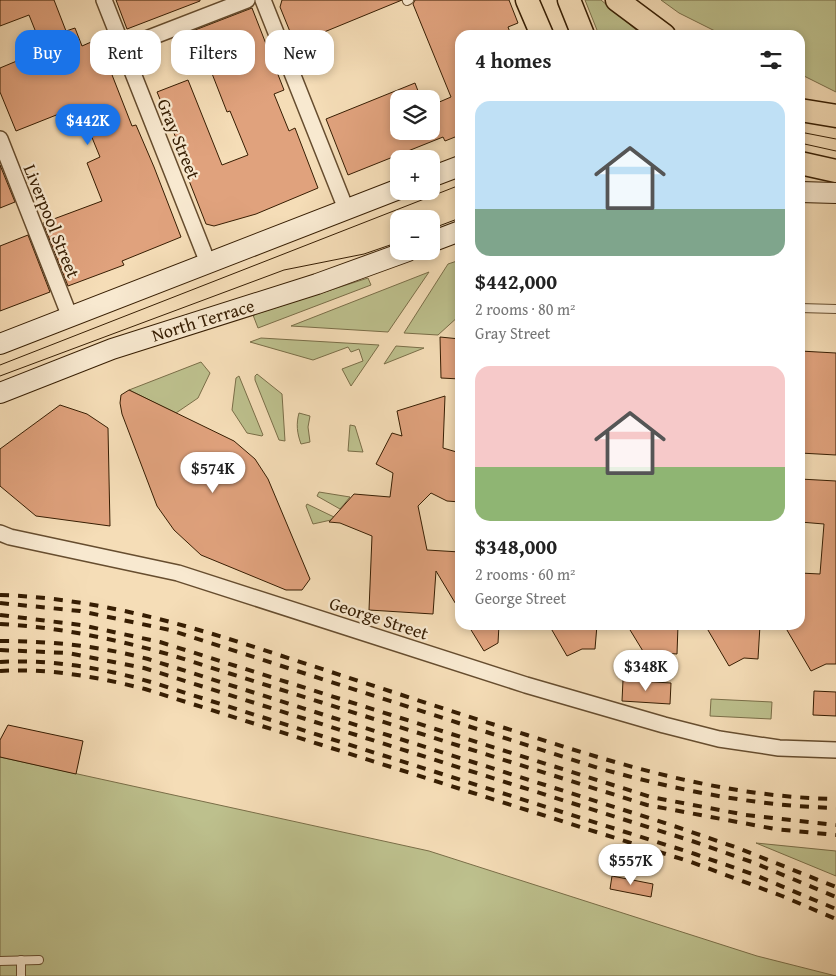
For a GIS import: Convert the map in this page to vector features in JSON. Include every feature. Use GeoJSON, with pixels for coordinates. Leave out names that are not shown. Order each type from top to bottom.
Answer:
{"type":"FeatureCollection","features":[{"type":"Feature","properties":{"kind":"main road"},"geometry":{"type":"LineString","coordinates":[[528,0],[540,30]]}},
{"type":"Feature","properties":{"kind":"main road"},"geometry":{"type":"LineString","coordinates":[[569,0],[581,30]]}},
{"type":"Feature","properties":{"kind":"main road"},"geometry":{"type":"LineString","coordinates":[[617,0],[657,30]]}},
{"type":"Feature","properties":{"kind":"main road"},"geometry":{"type":"LineString","coordinates":[[805,107],[835,116]]}},
{"type":"Feature","properties":{"kind":"main road"},"geometry":{"type":"LineString","coordinates":[[805,111],[835,116]]}},
{"type":"Feature","properties":{"kind":"main road"},"geometry":{"type":"LineString","coordinates":[[805,164],[836,171]]}},
{"type":"Feature","properties":{"kind":"main road"},"geometry":{"type":"LineString","coordinates":[[440,174],[455,168]]}},
{"type":"Feature","properties":{"kind":"main road"},"geometry":{"type":"LineString","coordinates":[[805,192],[836,194]]}},
{"type":"Feature","properties":{"kind":"main road"},"geometry":{"type":"LineString","coordinates":[[0,344],[390,193]]}},
{"type":"Feature","properties":{"kind":"main road"},"geometry":{"type":"LineString","coordinates":[[440,239],[455,233]]}},
{"type":"Feature","properties":{"kind":"main road","name":"North Terrace"},"geometry":{"type":"LineString","coordinates":[[0,393],[112,349],[317,284],[390,258]]}},
{"type":"Feature","properties":{"kind":"street","name":"Gray Street"},"geometry":{"type":"LineString","coordinates":[[104,0],[116,30]]}},
{"type":"Feature","properties":{"kind":"street"},"geometry":{"type":"LineString","coordinates":[[161,33],[246,0]]}},
{"type":"Feature","properties":{"kind":"street"},"geometry":{"type":"LineString","coordinates":[[263,0],[346,209]]}},
{"type":"Feature","properties":{"kind":"street","name":"Gray Street"},"geometry":{"type":"LineString","coordinates":[[134,75],[208,263]]}},
{"type":"Feature","properties":{"kind":"street","name":"Liverpool Street"},"geometry":{"type":"LineString","coordinates":[[0,140],[70,317]]}},
{"type":"Feature","properties":{"kind":"street","name":"George Street"},"geometry":{"type":"LineString","coordinates":[[0,533],[178,573],[526,685],[664,725],[719,739],[779,748],[836,750]]}},
{"type":"Feature","properties":{"kind":"lane"},"geometry":{"type":"LineString","coordinates":[[805,308],[836,309]]}},
{"type":"Feature","properties":{"kind":"lane"},"geometry":{"type":"LineString","coordinates":[[21,960],[21,976]]}},
{"type":"Feature","properties":{"kind":"lane"},"geometry":{"type":"LineString","coordinates":[[0,961],[39,960]]}},
{"type":"Feature","properties":{"kind":"green space"},"geometry":{"type":"Polygon","coordinates":[[[585,0],[601,0],[636,30],[597,30],[585,0]]]}},
{"type":"Feature","properties":{"kind":"green space"},"geometry":{"type":"Polygon","coordinates":[[[661,0],[836,0],[836,92],[805,76],[805,30],[713,30],[679,13],[661,0]]]}},
{"type":"Feature","properties":{"kind":"green space"},"geometry":{"type":"Polygon","coordinates":[[[455,262],[455,320],[438,335],[404,333],[448,264],[455,262]]]}},
{"type":"Feature","properties":{"kind":"green space"},"geometry":{"type":"Polygon","coordinates":[[[429,272],[388,332],[291,326],[429,272]]]}},
{"type":"Feature","properties":{"kind":"green space"},"geometry":{"type":"Polygon","coordinates":[[[368,278],[371,285],[258,328],[253,315],[368,278]]]}},
{"type":"Feature","properties":{"kind":"green space"},"geometry":{"type":"Polygon","coordinates":[[[261,338],[379,345],[351,386],[342,369],[363,361],[359,349],[351,352],[348,347],[313,360],[250,342],[261,338]]]}},
{"type":"Feature","properties":{"kind":"green space"},"geometry":{"type":"Polygon","coordinates":[[[396,346],[424,348],[384,364],[396,346]]]}},
{"type":"Feature","properties":{"kind":"green space"},"geometry":{"type":"Polygon","coordinates":[[[201,362],[210,373],[198,398],[176,413],[129,390],[201,362]]]}},
{"type":"Feature","properties":{"kind":"green space"},"geometry":{"type":"Polygon","coordinates":[[[257,374],[282,394],[285,441],[279,440],[255,380],[257,374]]]}},
{"type":"Feature","properties":{"kind":"green space"},"geometry":{"type":"Polygon","coordinates":[[[239,376],[262,436],[247,433],[232,410],[236,378],[239,376]]]}},
{"type":"Feature","properties":{"kind":"green space"},"geometry":{"type":"Polygon","coordinates":[[[299,413],[310,416],[308,427],[310,442],[301,444],[297,428],[299,413]]]}},
{"type":"Feature","properties":{"kind":"green space"},"geometry":{"type":"Polygon","coordinates":[[[350,425],[355,426],[363,452],[348,451],[350,425]]]}},
{"type":"Feature","properties":{"kind":"green space"},"geometry":{"type":"Polygon","coordinates":[[[319,492],[350,497],[340,509],[317,496],[319,492]]]}},
{"type":"Feature","properties":{"kind":"green space"},"geometry":{"type":"Polygon","coordinates":[[[307,504],[334,517],[331,520],[313,524],[306,506],[307,504]]]}},
{"type":"Feature","properties":{"kind":"green space"},"geometry":{"type":"Polygon","coordinates":[[[711,699],[772,702],[771,719],[710,716],[711,699]]]}},
{"type":"Feature","properties":{"kind":"green space"},"geometry":{"type":"Polygon","coordinates":[[[0,757],[429,851],[757,956],[836,976],[0,976],[0,757]]]}},
{"type":"Feature","properties":{"kind":"green space"},"geometry":{"type":"Polygon","coordinates":[[[756,843],[836,851],[836,876],[756,843]]]}},
{"type":"Feature","properties":{"kind":"building"},"geometry":{"type":"Polygon","coordinates":[[[0,0],[54,0],[66,30],[35,30],[29,15],[0,26],[0,0]]]}},
{"type":"Feature","properties":{"kind":"building"},"geometry":{"type":"Polygon","coordinates":[[[116,0],[200,0],[200,1],[127,29],[116,0]]]}},
{"type":"Feature","properties":{"kind":"building"},"geometry":{"type":"Polygon","coordinates":[[[282,0],[402,0],[329,30],[289,30],[280,7],[282,0]]]}},
{"type":"Feature","properties":{"kind":"building"},"geometry":{"type":"Polygon","coordinates":[[[415,0],[509,0],[518,23],[508,27],[509,30],[455,30],[455,137],[445,141],[443,137],[440,138],[440,102],[451,97],[413,4],[415,0]]]}},
{"type":"Feature","properties":{"kind":"building"},"geometry":{"type":"Polygon","coordinates":[[[252,8],[265,41],[265,75],[278,75],[284,90],[274,94],[289,131],[295,128],[318,188],[256,214],[214,226],[206,224],[188,178],[192,177],[157,92],[188,80],[222,165],[248,155],[230,111],[227,112],[213,75],[255,75],[255,30],[195,30],[252,8]]]}},
{"type":"Feature","properties":{"kind":"building"},"geometry":{"type":"Polygon","coordinates":[[[80,41],[82,46],[90,42],[90,75],[112,75],[132,126],[136,125],[154,167],[181,237],[122,261],[124,265],[68,286],[43,223],[102,201],[87,163],[100,157],[79,106],[16,131],[0,92],[0,68],[15,62],[15,75],[80,75],[80,41]]]}},
{"type":"Feature","properties":{"kind":"building"},"geometry":{"type":"Polygon","coordinates":[[[415,83],[418,90],[398,90],[415,83]]]}},
{"type":"Feature","properties":{"kind":"building"},"geometry":{"type":"Polygon","coordinates":[[[390,93],[390,140],[436,140],[410,150],[390,150],[390,158],[348,175],[326,119],[390,93]]]}},
{"type":"Feature","properties":{"kind":"building"},"geometry":{"type":"Polygon","coordinates":[[[0,165],[15,202],[0,208],[0,165]]]}},
{"type":"Feature","properties":{"kind":"building"},"geometry":{"type":"Polygon","coordinates":[[[28,235],[50,292],[0,311],[0,246],[28,235]]]}},
{"type":"Feature","properties":{"kind":"building"},"geometry":{"type":"Polygon","coordinates":[[[440,337],[455,338],[455,379],[441,378],[440,337]]]}},
{"type":"Feature","properties":{"kind":"building"},"geometry":{"type":"Polygon","coordinates":[[[805,351],[836,353],[836,455],[805,453],[805,351]]]}},
{"type":"Feature","properties":{"kind":"building"},"geometry":{"type":"Polygon","coordinates":[[[129,390],[234,441],[255,459],[268,479],[310,579],[302,590],[286,590],[201,555],[174,530],[157,506],[122,414],[121,395],[129,390]]]}},
{"type":"Feature","properties":{"kind":"building"},"geometry":{"type":"Polygon","coordinates":[[[445,396],[443,448],[455,452],[455,502],[447,501],[431,493],[418,506],[427,550],[455,552],[455,603],[436,571],[433,614],[369,610],[372,536],[340,523],[329,522],[354,494],[390,497],[393,473],[376,464],[392,433],[402,436],[397,411],[445,396]]]}},
{"type":"Feature","properties":{"kind":"building"},"geometry":{"type":"Polygon","coordinates":[[[60,405],[87,414],[108,428],[110,526],[36,516],[0,486],[0,449],[60,405]]]}},
{"type":"Feature","properties":{"kind":"building"},"geometry":{"type":"Polygon","coordinates":[[[805,479],[836,481],[836,664],[826,664],[811,671],[787,630],[805,630],[805,573],[820,574],[824,524],[805,522],[805,479]]]}},
{"type":"Feature","properties":{"kind":"building"},"geometry":{"type":"Polygon","coordinates":[[[471,630],[499,630],[498,643],[484,651],[471,630]]]}},
{"type":"Feature","properties":{"kind":"building"},"geometry":{"type":"Polygon","coordinates":[[[552,630],[597,630],[595,649],[582,649],[567,656],[552,630]]]}},
{"type":"Feature","properties":{"kind":"building"},"geometry":{"type":"Polygon","coordinates":[[[630,630],[678,630],[677,654],[663,653],[649,661],[630,630]]]}},
{"type":"Feature","properties":{"kind":"building"},"geometry":{"type":"Polygon","coordinates":[[[708,630],[760,630],[758,659],[744,658],[729,666],[708,630]]]}},
{"type":"Feature","properties":{"kind":"building"},"geometry":{"type":"Polygon","coordinates":[[[623,680],[671,683],[670,704],[622,701],[623,680]]]}},
{"type":"Feature","properties":{"kind":"building"},"geometry":{"type":"Polygon","coordinates":[[[814,691],[836,692],[836,716],[813,715],[814,691]]]}},
{"type":"Feature","properties":{"kind":"building"},"geometry":{"type":"Polygon","coordinates":[[[8,725],[83,741],[76,774],[0,757],[0,740],[8,725]]]}},
{"type":"Feature","properties":{"kind":"building"},"geometry":{"type":"Polygon","coordinates":[[[612,876],[653,884],[651,897],[610,889],[612,876]]]}},
{"type":"Feature","properties":{"kind":"tram line"},"geometry":{"type":"LineString","coordinates":[[805,133],[836,139]]}},
{"type":"Feature","properties":{"kind":"tram line"},"geometry":{"type":"LineString","coordinates":[[805,144],[836,151]]}},
{"type":"Feature","properties":{"kind":"tram line"},"geometry":{"type":"LineString","coordinates":[[0,365],[455,187]]}},
{"type":"Feature","properties":{"kind":"tram line"},"geometry":{"type":"LineString","coordinates":[[440,226],[455,220]]}},
{"type":"Feature","properties":{"kind":"tram line"},"geometry":{"type":"LineString","coordinates":[[0,376],[284,270],[364,254],[390,245]]}},
{"type":"Feature","properties":{"kind":"railway"},"geometry":{"type":"LineString","coordinates":[[0,595],[72,601],[107,607],[211,633],[603,759],[679,779],[756,793],[836,799]]}},
{"type":"Feature","properties":{"kind":"railway"},"geometry":{"type":"LineString","coordinates":[[0,603],[80,611],[170,630],[598,768],[657,783],[716,796],[775,804],[836,808]]}},
{"type":"Feature","properties":{"kind":"railway"},"geometry":{"type":"LineString","coordinates":[[0,615],[81,625],[160,642],[651,797],[746,815],[836,825]]}},
{"type":"Feature","properties":{"kind":"railway"},"geometry":{"type":"LineString","coordinates":[[0,624],[86,635],[171,655],[647,805],[775,829],[836,835]]}},
{"type":"Feature","properties":{"kind":"railway"},"geometry":{"type":"LineString","coordinates":[[0,641],[75,645],[148,659],[668,824],[738,848],[836,887]]}},
{"type":"Feature","properties":{"kind":"railway"},"geometry":{"type":"LineString","coordinates":[[0,650],[68,653],[144,668],[692,841],[752,862],[836,897]]}},
{"type":"Feature","properties":{"kind":"railway"},"geometry":{"type":"LineString","coordinates":[[0,662],[57,663],[151,682],[695,854],[755,875],[836,909]]}},
{"type":"Feature","properties":{"kind":"railway"},"geometry":{"type":"LineString","coordinates":[[0,671],[18,670],[73,674],[145,689],[691,862],[782,896],[836,919]]}}]}
